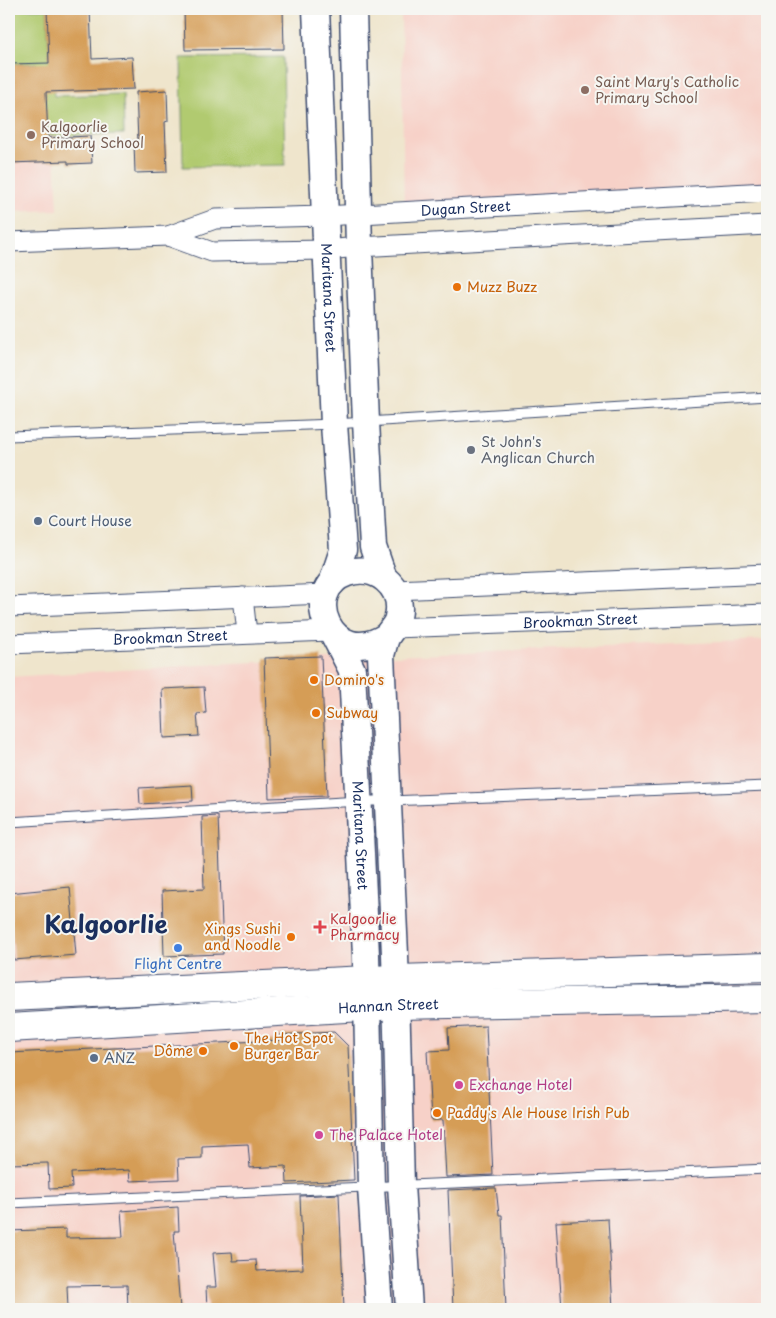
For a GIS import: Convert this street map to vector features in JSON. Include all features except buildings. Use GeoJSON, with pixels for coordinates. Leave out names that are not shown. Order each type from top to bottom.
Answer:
{"type":"FeatureCollection","features":[{"type":"Feature","properties":{"kind":"highway","name":"Hannan Street"},"geometry":{"type":"LineString","coordinates":[[9,1028],[367,1007],[396,992],[767,967]]}},
{"type":"Feature","properties":{"kind":"highway","name":"Hannan Street"},"geometry":{"type":"LineString","coordinates":[[9,997],[367,980],[396,992],[767,998]]}},
{"type":"Feature","properties":{"kind":"main road","name":"Maritana Street"},"geometry":{"type":"LineString","coordinates":[[316,9],[334,424],[343,550],[329,588]]}},
{"type":"Feature","properties":{"kind":"main road"},"geometry":{"type":"LineString","coordinates":[[353,9],[359,247],[373,547],[399,602],[399,615],[381,655],[389,802],[401,1185],[409,1309]]}},
{"type":"Feature","properties":{"kind":"main road"},"geometry":{"type":"LineString","coordinates":[[389,583],[369,570],[355,570],[342,574],[329,588],[323,605],[326,623],[332,633],[350,644],[363,646],[376,644],[391,632]]}},
{"type":"Feature","properties":{"kind":"main road","name":"Maritana Street"},"geometry":{"type":"LineString","coordinates":[[332,633],[352,670],[367,980],[371,1187],[379,1309]]}},
{"type":"Feature","properties":{"kind":"street","name":"Dugan Street"},"geometry":{"type":"LineString","coordinates":[[9,242],[168,236],[216,219],[324,216],[767,192]]}},
{"type":"Feature","properties":{"kind":"street","name":"Dugan Street"},"geometry":{"type":"LineString","coordinates":[[168,236],[212,252],[326,250],[767,225]]}},
{"type":"Feature","properties":{"kind":"street"},"geometry":{"type":"LineString","coordinates":[[389,583],[767,574]]}},
{"type":"Feature","properties":{"kind":"street"},"geometry":{"type":"LineString","coordinates":[[9,607],[243,597],[329,588]]}},
{"type":"Feature","properties":{"kind":"street"},"geometry":{"type":"LineString","coordinates":[[243,597],[247,634]]}},
{"type":"Feature","properties":{"kind":"street","name":"Brookman Street"},"geometry":{"type":"LineString","coordinates":[[391,632],[767,614]]}},
{"type":"Feature","properties":{"kind":"street","name":"Brookman Street"},"geometry":{"type":"LineString","coordinates":[[9,644],[247,634],[332,633]]}},
{"type":"Feature","properties":{"kind":"lane"},"geometry":{"type":"LineString","coordinates":[[9,436],[334,424],[767,397]]}},
{"type":"Feature","properties":{"kind":"lane"},"geometry":{"type":"LineString","coordinates":[[9,822],[359,801],[389,802],[767,786]]}},
{"type":"Feature","properties":{"kind":"lane"},"geometry":{"type":"LineString","coordinates":[[9,1203],[767,1169]]}},
{"type":"Feature","properties":{"kind":"shaded area","name":"Kalgoorlie Primary School"},"geometry":{"type":"Polygon","coordinates":[[[9,9],[47,9],[58,210],[9,212],[9,9]]]}},
{"type":"Feature","properties":{"kind":"shaded area","name":"Saint Mary's Catholic Primary School"},"geometry":{"type":"Polygon","coordinates":[[[401,9],[767,9],[767,192],[404,211],[401,9]]]}},
{"type":"Feature","properties":{"kind":"shaded area"},"geometry":{"type":"Polygon","coordinates":[[[767,640],[767,1309],[9,1309],[9,677],[233,663],[767,640]]]}},
{"type":"Feature","properties":{"kind":"green space"},"geometry":{"type":"Polygon","coordinates":[[[9,9],[47,9],[49,60],[52,60],[54,96],[123,94],[124,134],[48,136],[36,63],[9,64],[9,9]]]}},
{"type":"Feature","properties":{"kind":"green space"},"geometry":{"type":"Polygon","coordinates":[[[283,57],[285,165],[183,167],[181,58],[283,57]]]}},
{"type":"Feature","properties":{"kind":"place","name":"Saint Mary's Catholic Primary School"},"geometry":{"type":"Point","coordinates":[585,90]}},
{"type":"Feature","properties":{"kind":"place","name":"Kalgoorlie Primary School"},"geometry":{"type":"Point","coordinates":[31,135]}},
{"type":"Feature","properties":{"kind":"place","name":"Muzz Buzz"},"geometry":{"type":"Point","coordinates":[457,287]}},
{"type":"Feature","properties":{"kind":"place","name":"St John's Anglican Church"},"geometry":{"type":"Point","coordinates":[471,450]}},
{"type":"Feature","properties":{"kind":"place","name":"Court House"},"geometry":{"type":"Point","coordinates":[38,521]}},
{"type":"Feature","properties":{"kind":"place","name":"Domino's"},"geometry":{"type":"Point","coordinates":[314,680]}},
{"type":"Feature","properties":{"kind":"place","name":"Subway"},"geometry":{"type":"Point","coordinates":[316,713]}},
{"type":"Feature","properties":{"kind":"place","name":"Kalgoorlie Pharmacy"},"geometry":{"type":"Point","coordinates":[320,927]}},
{"type":"Feature","properties":{"kind":"place","name":"Xings Sushi and Noodle"},"geometry":{"type":"Point","coordinates":[291,937]}},
{"type":"Feature","properties":{"kind":"place","name":"Flight Centre"},"geometry":{"type":"Point","coordinates":[178,948]}},
{"type":"Feature","properties":{"kind":"place","name":"The Hot Spot Burger Bar"},"geometry":{"type":"Point","coordinates":[234,1046]}},
{"type":"Feature","properties":{"kind":"place","name":"Dôme"},"geometry":{"type":"Point","coordinates":[203,1051]}},
{"type":"Feature","properties":{"kind":"place","name":"ANZ"},"geometry":{"type":"Point","coordinates":[94,1058]}},
{"type":"Feature","properties":{"kind":"place","name":"Exchange Hotel"},"geometry":{"type":"Point","coordinates":[459,1085]}},
{"type":"Feature","properties":{"kind":"place","name":"Paddy's Ale House Irish Pub"},"geometry":{"type":"Point","coordinates":[437,1113]}},
{"type":"Feature","properties":{"kind":"place","name":"The Palace Hotel"},"geometry":{"type":"Point","coordinates":[319,1135]}},
{"type":"Feature","properties":{"kind":"district","name":"Kalgoorlie"},"geometry":{"type":"Point","coordinates":[106,925]}}]}
